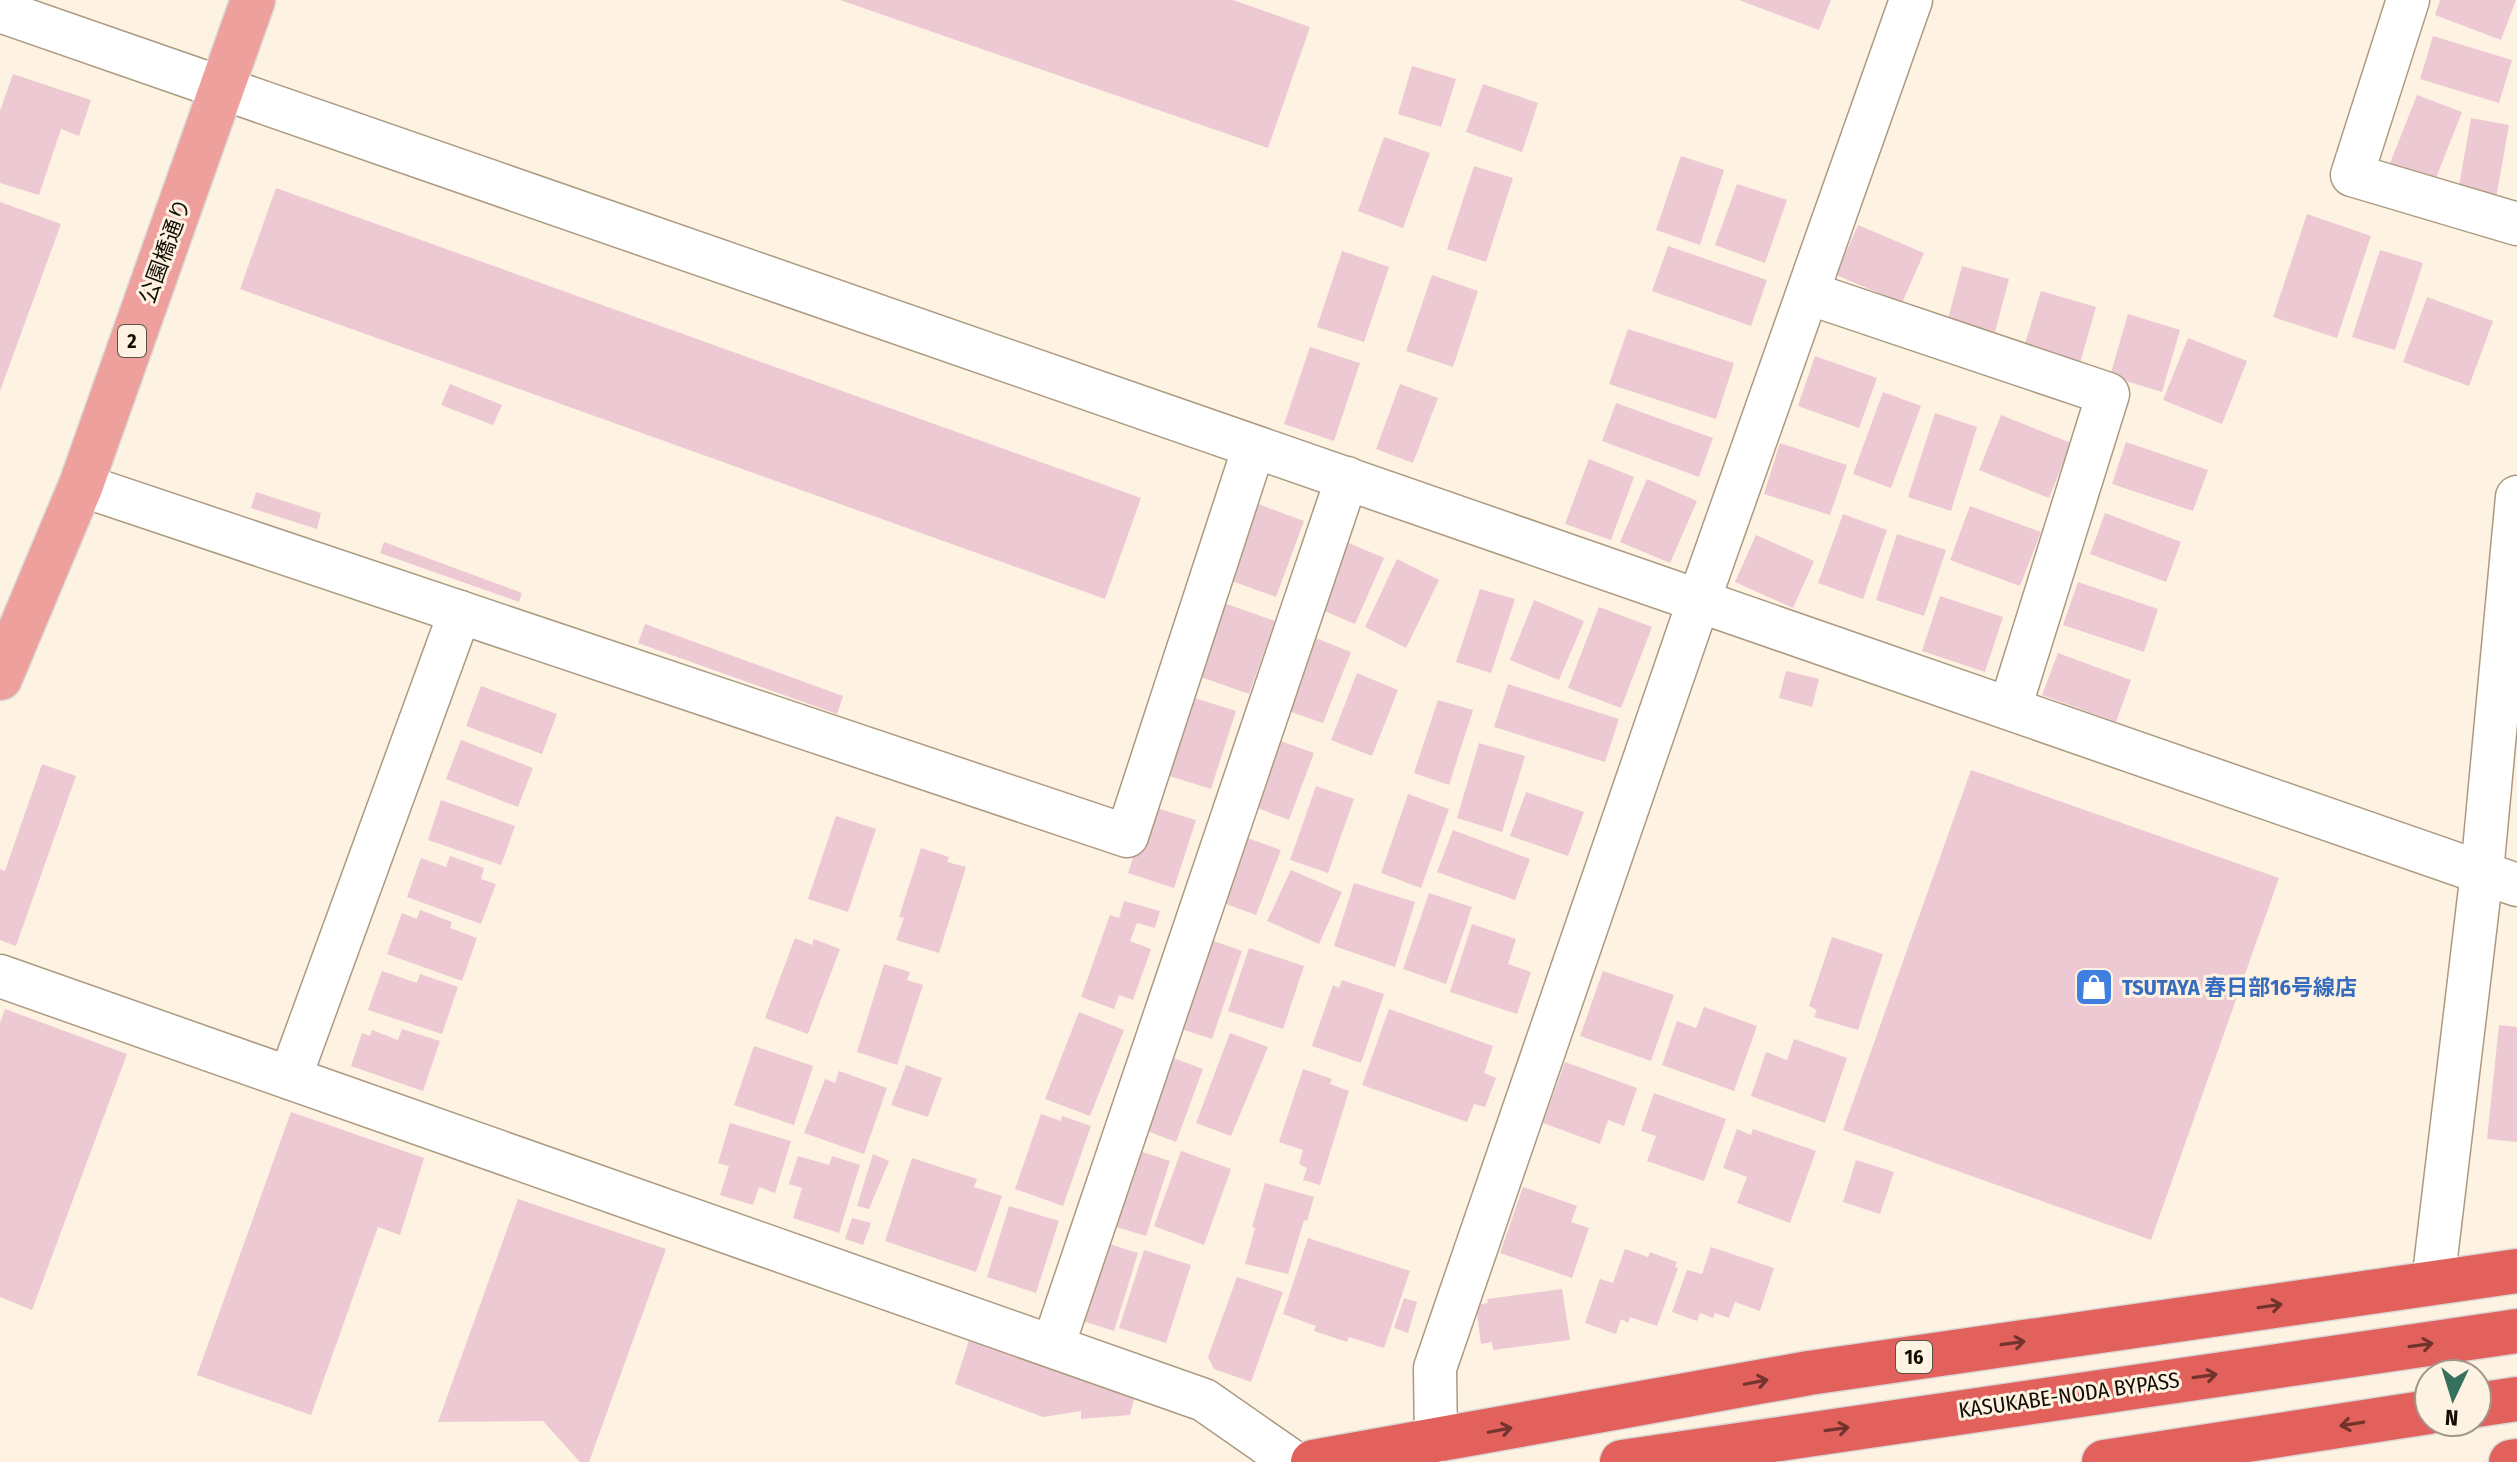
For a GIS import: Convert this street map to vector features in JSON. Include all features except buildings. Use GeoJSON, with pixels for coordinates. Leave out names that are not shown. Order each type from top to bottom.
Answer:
{"type":"FeatureCollection","features":[{"type":"Feature","properties":{"kind":"highway","name":"16"},"geometry":{"type":"LineString","coordinates":[[1313,1462],[1809,1373],[2517,1271]]}},
{"type":"Feature","properties":{"kind":"highway","name":"KASUKABE-NODA BYPASS"},"geometry":{"type":"LineString","coordinates":[[1622,1462],[2517,1331]]}},
{"type":"Feature","properties":{"kind":"highway"},"geometry":{"type":"LineString","coordinates":[[2493,1403],[2517,1399]]}},
{"type":"Feature","properties":{"kind":"highway"},"geometry":{"type":"LineString","coordinates":[[2104,1462],[2413,1414]]}},
{"type":"Feature","properties":{"kind":"highway"},"geometry":{"type":"LineString","coordinates":[[2511,1462],[2517,1461]]}},
{"type":"Feature","properties":{"kind":"main road","name":"公園橋通り"},"geometry":{"type":"LineString","coordinates":[[0,678],[81,485],[253,0]]}},
{"type":"Feature","properties":{"kind":"street"},"geometry":{"type":"LineString","coordinates":[[1436,1442],[1435,1368],[1699,600],[1911,0]]}},
{"type":"Feature","properties":{"kind":"street"},"geometry":{"type":"LineString","coordinates":[[2408,0],[2352,175],[2517,224]]}},
{"type":"Feature","properties":{"kind":"street"},"geometry":{"type":"LineString","coordinates":[[0,11],[2500,878]]}},
{"type":"Feature","properties":{"kind":"street"},"geometry":{"type":"LineString","coordinates":[[1808,293],[2108,394],[2010,708]]}},
{"type":"Feature","properties":{"kind":"street"},"geometry":{"type":"LineString","coordinates":[[81,485],[1127,836],[1254,447]]}},
{"type":"Feature","properties":{"kind":"street"},"geometry":{"type":"LineString","coordinates":[[1053,1346],[1347,478]]}},
{"type":"Feature","properties":{"kind":"street"},"geometry":{"type":"LineString","coordinates":[[2433,1283],[2500,878],[2517,497]]}},
{"type":"Feature","properties":{"kind":"street"},"geometry":{"type":"LineString","coordinates":[[290,1078],[460,612]]}},
{"type":"Feature","properties":{"kind":"street"},"geometry":{"type":"LineString","coordinates":[[0,976],[1204,1400],[1293,1462]]}},
{"type":"Feature","properties":{"kind":"place","name":"TSUTAYA 春日部16号線店"},"geometry":{"type":"Point","coordinates":[2094,987]}}]}
